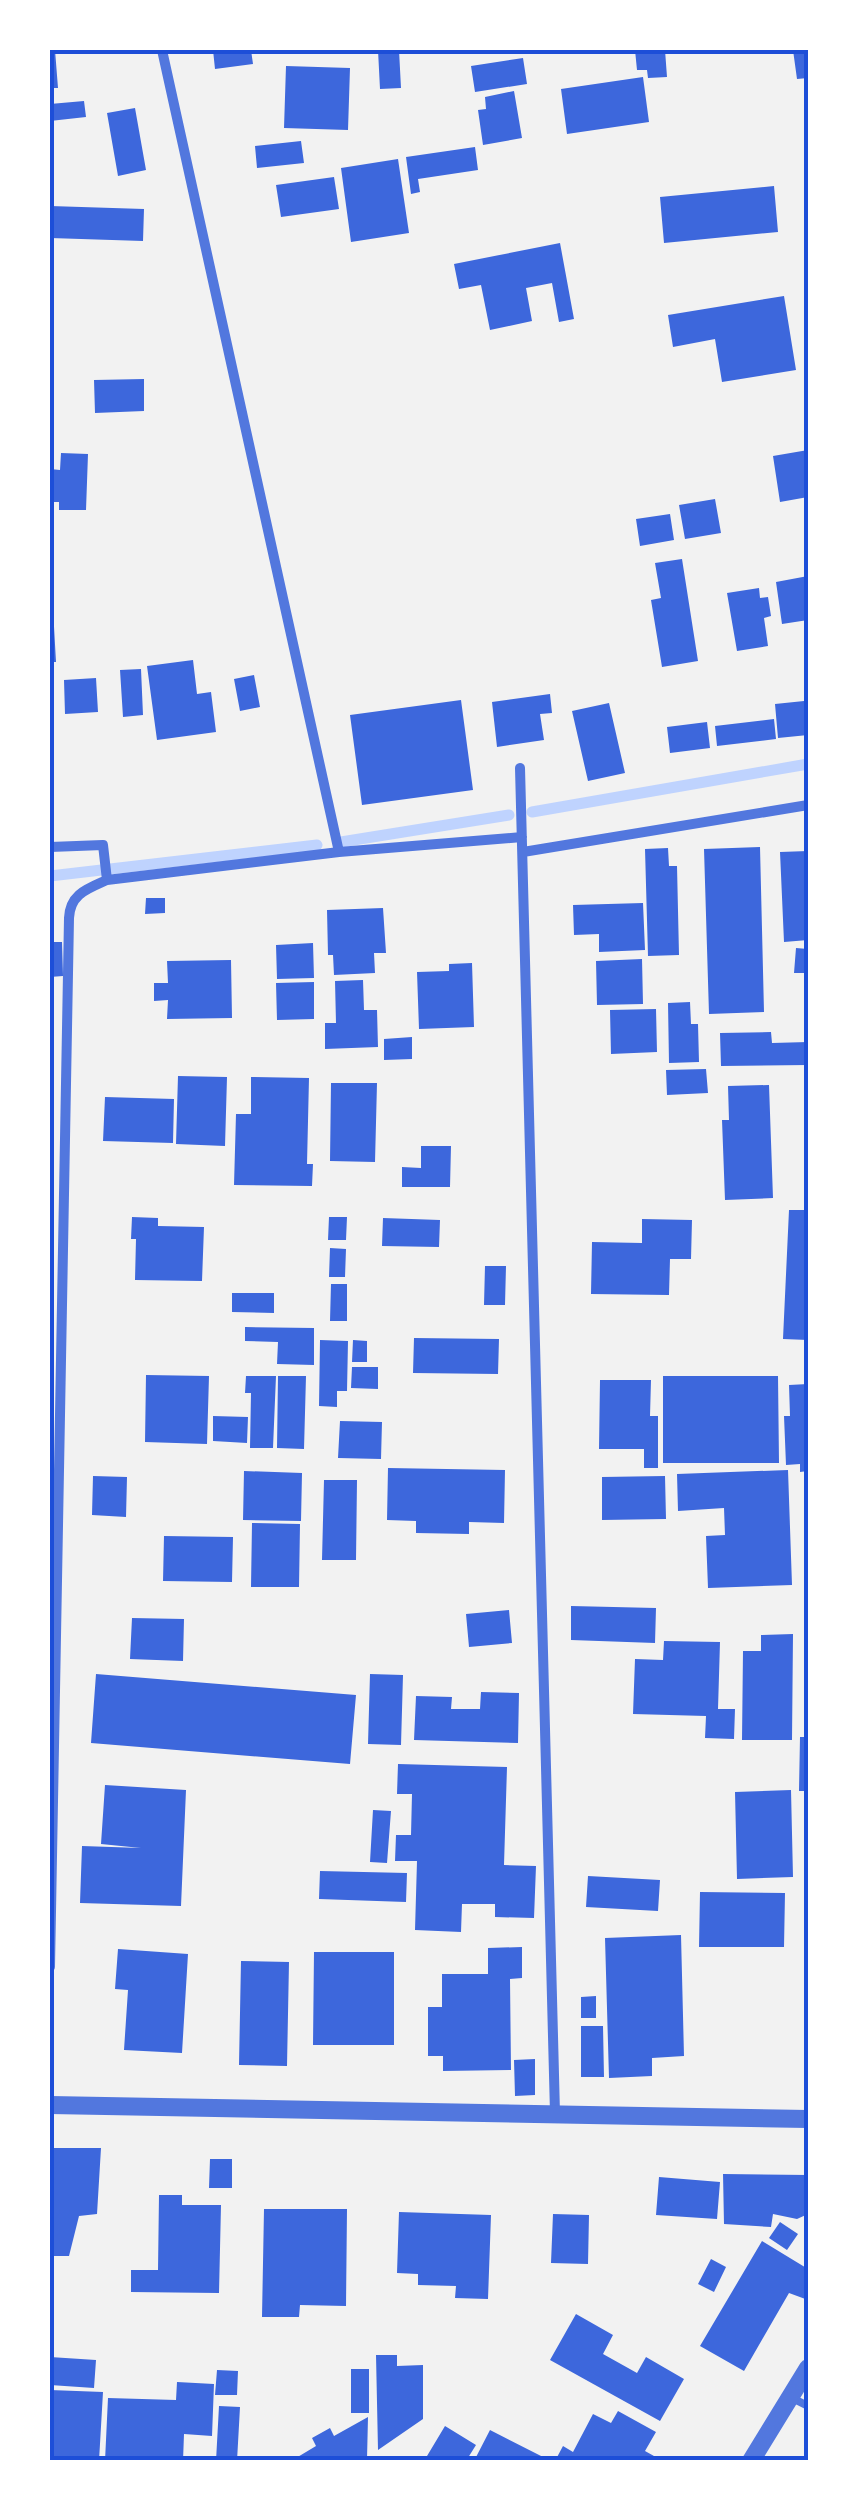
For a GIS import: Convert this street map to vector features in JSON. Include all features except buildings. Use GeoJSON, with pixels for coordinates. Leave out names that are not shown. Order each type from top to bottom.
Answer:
{"type":"FeatureCollection","features":[{"type":"Feature","properties":{"kind":"street"},"geometry":{"type":"LineString","coordinates":[[162,50],[338,852]]}},
{"type":"Feature","properties":{"kind":"street"},"geometry":{"type":"LineString","coordinates":[[520,768],[555,2113]]}},
{"type":"Feature","properties":{"kind":"street"},"geometry":{"type":"LineString","coordinates":[[524,852],[808,806]]}},
{"type":"Feature","properties":{"kind":"street"},"geometry":{"type":"LineString","coordinates":[[50,1966],[70,908],[77,896],[106,874],[522,837]]}},
{"type":"Feature","properties":{"kind":"street"},"geometry":{"type":"LineString","coordinates":[[50,847],[99,843],[106,850],[106,874]]}},
{"type":"Feature","properties":{"kind":"street"},"geometry":{"type":"LineString","coordinates":[[50,2105],[808,2119]]}},
{"type":"Feature","properties":{"kind":"street"},"geometry":{"type":"LineString","coordinates":[[751,2461],[808,2368]]}},
{"type":"Feature","properties":{"kind":"lane"},"geometry":{"type":"LineString","coordinates":[[790,2396],[808,2406]]}},
{"type":"Feature","properties":{"kind":"waterway"},"geometry":{"type":"LineString","coordinates":[[532,812],[808,764]]}},
{"type":"Feature","properties":{"kind":"waterway"},"geometry":{"type":"LineString","coordinates":[[341,842],[509,815]]}},
{"type":"Feature","properties":{"kind":"waterway"},"geometry":{"type":"LineString","coordinates":[[50,876],[317,845]]}}]}
